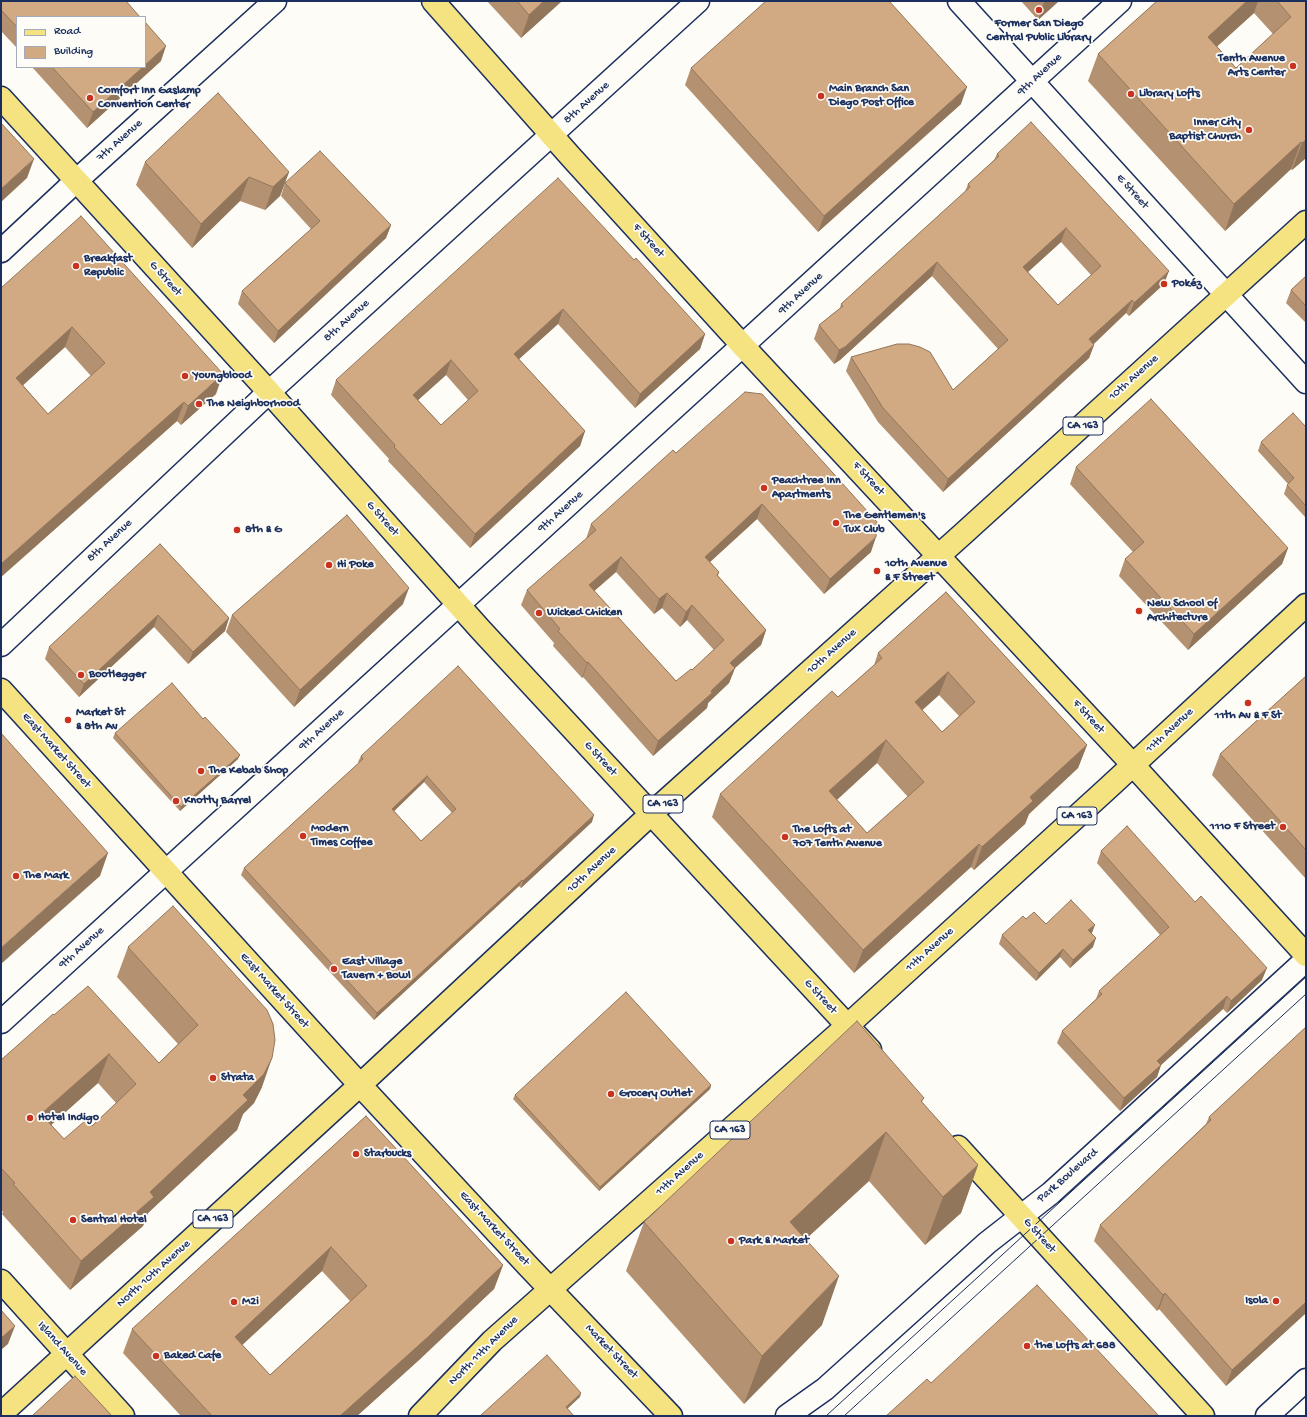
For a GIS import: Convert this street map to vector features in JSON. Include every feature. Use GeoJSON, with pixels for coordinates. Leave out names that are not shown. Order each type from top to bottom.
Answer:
{"type":"FeatureCollection","features":[{"type":"Feature","properties":{"kind":"main road","name":"F Street"},"geometry":{"type":"LineString","coordinates":[[433,1],[571,157],[743,346],[1133,765],[1306,955]]}},
{"type":"Feature","properties":{"kind":"main road","name":"G Street"},"geometry":{"type":"LineString","coordinates":[[1,98],[269,392],[459,605],[884,1066]]}},
{"type":"Feature","properties":{"kind":"main road","name":"10th Avenue"},"geometry":{"type":"LineString","coordinates":[[360,1085],[651,814],[939,556],[1306,222]]}},
{"type":"Feature","properties":{"kind":"main road","name":"11th Avenue"},"geometry":{"type":"LineString","coordinates":[[550,1289],[847,1026],[1306,605]]}},
{"type":"Feature","properties":{"kind":"main road","name":"East Market Street"},"geometry":{"type":"LineString","coordinates":[[1,690],[360,1085],[550,1289]]}},
{"type":"Feature","properties":{"kind":"main road","name":"North 10th Avenue"},"geometry":{"type":"LineString","coordinates":[[1,1414],[360,1085]]}},
{"type":"Feature","properties":{"kind":"main road","name":"G Street"},"geometry":{"type":"LineString","coordinates":[[946,1134],[1203,1416]]}},
{"type":"Feature","properties":{"kind":"main road","name":"Island Avenue"},"geometry":{"type":"LineString","coordinates":[[1,1281],[123,1416]]}},
{"type":"Feature","properties":{"kind":"main road","name":"North 11th Avenue"},"geometry":{"type":"LineString","coordinates":[[420,1416],[492,1341],[550,1289]]}},
{"type":"Feature","properties":{"kind":"main road","name":"Market Street"},"geometry":{"type":"LineString","coordinates":[[550,1289],[628,1369],[671,1416]]}},
{"type":"Feature","properties":{"kind":"street","name":"7th Avenue"},"geometry":{"type":"LineString","coordinates":[[1,251],[76,181],[276,1]]}},
{"type":"Feature","properties":{"kind":"street","name":"8th Avenue"},"geometry":{"type":"LineString","coordinates":[[1,645],[269,392],[698,1]]}},
{"type":"Feature","properties":{"kind":"street","name":"E Street"},"geometry":{"type":"LineString","coordinates":[[959,1],[1306,382]]}},
{"type":"Feature","properties":{"kind":"street","name":"9th Avenue"},"geometry":{"type":"LineString","coordinates":[[1,1022],[1120,1]]}},
{"type":"Feature","properties":{"kind":"street","name":"Park Boulevard"},"geometry":{"type":"LineString","coordinates":[[787,1416],[825,1389],[981,1248],[1051,1193],[1306,960]]}},
{"type":"Feature","properties":{"kind":"street"},"geometry":{"type":"LineString","coordinates":[[1267,1416],[1306,1380]]}},
{"type":"Feature","properties":{"kind":"building"},"geometry":{"type":"Polygon","coordinates":[[[1,1],[126,1],[139,16],[16,16],[16,26],[1,10],[1,1]]]}},
{"type":"Feature","properties":{"kind":"building"},"geometry":{"type":"Polygon","coordinates":[[[517,1],[544,1],[529,15],[517,1]]]}},
{"type":"Feature","properties":{"kind":"building","name":"Main Branch San Diego Post Office"},"geometry":{"type":"Polygon","coordinates":[[[766,1],[889,1],[967,87],[824,216],[691,68],[766,1]]]}},
{"type":"Feature","properties":{"kind":"building"},"geometry":{"type":"Polygon","coordinates":[[[1157,1],[1247,1],[1208,37],[1236,68],[1291,17],[1277,1],[1306,1],[1306,140],[1302,143],[1301,142],[1234,204],[1098,54],[1157,1]]]}},
{"type":"Feature","properties":{"kind":"building"},"geometry":{"type":"Polygon","coordinates":[[[146,23],[166,46],[146,64],[146,23]]]}},
{"type":"Feature","properties":{"kind":"building"},"geometry":{"type":"Polygon","coordinates":[[[53,68],[142,68],[93,112],[53,68]]]}},
{"type":"Feature","properties":{"kind":"building"},"geometry":{"type":"Polygon","coordinates":[[[218,93],[289,172],[273,187],[249,177],[201,224],[145,162],[218,93]]]}},
{"type":"Feature","properties":{"kind":"building"},"geometry":{"type":"Polygon","coordinates":[[[1031,122],[1169,271],[1134,303],[1132,300],[1089,339],[1094,345],[948,479],[883,408],[851,357],[897,344],[909,344],[920,347],[930,352],[953,390],[1008,340],[937,262],[845,347],[839,350],[819,325],[843,306],[841,304],[970,187],[968,184],[999,156],[997,154],[1031,122]],[[1066,228],[1023,267],[1058,305],[1101,266],[1066,228]]]}},
{"type":"Feature","properties":{"kind":"building"},"geometry":{"type":"Polygon","coordinates":[[[1,123],[34,159],[1,189],[1,123]]]}},
{"type":"Feature","properties":{"kind":"building"},"geometry":{"type":"Polygon","coordinates":[[[320,151],[391,225],[278,331],[242,291],[320,221],[285,183],[320,151]]]}},
{"type":"Feature","properties":{"kind":"building"},"geometry":{"type":"Polygon","coordinates":[[[558,178],[634,260],[636,258],[705,334],[640,394],[563,309],[514,354],[585,431],[475,534],[394,447],[395,445],[336,380],[558,178]],[[451,360],[413,395],[441,425],[478,391],[451,360]]]}},
{"type":"Feature","properties":{"kind":"building"},"geometry":{"type":"Polygon","coordinates":[[[81,216],[223,374],[188,406],[184,402],[1,564],[1,288],[81,216]],[[72,327],[16,378],[48,414],[105,363],[72,327]]]}},
{"type":"Feature","properties":{"kind":"building"},"geometry":{"type":"Polygon","coordinates":[[[1306,276],[1306,306],[1291,290],[1306,276]]]}},
{"type":"Feature","properties":{"kind":"building"},"geometry":{"type":"Polygon","coordinates":[[[745,392],[762,394],[877,522],[876,537],[830,579],[762,504],[705,557],[719,572],[717,575],[766,630],[730,663],[735,668],[711,691],[712,693],[658,741],[588,662],[587,663],[558,631],[560,629],[527,590],[596,530],[591,524],[673,450],[676,453],[745,392]],[[621,557],[589,585],[676,681],[691,669],[692,670],[724,640],[692,605],[686,612],[667,593],[659,599],[621,557]]]}},
{"type":"Feature","properties":{"kind":"building"},"geometry":{"type":"Polygon","coordinates":[[[1151,399],[1288,548],[1194,634],[1125,559],[1144,542],[1076,467],[1151,399]]]}},
{"type":"Feature","properties":{"kind":"building"},"geometry":{"type":"Polygon","coordinates":[[[1293,413],[1306,427],[1306,506],[1287,485],[1294,478],[1261,442],[1293,413]]]}},
{"type":"Feature","properties":{"kind":"building"},"geometry":{"type":"Polygon","coordinates":[[[347,515],[409,588],[300,690],[232,615],[347,515]]]}},
{"type":"Feature","properties":{"kind":"building"},"geometry":{"type":"Polygon","coordinates":[[[160,544],[229,618],[193,652],[158,615],[84,684],[49,647],[160,544]]]}},
{"type":"Feature","properties":{"kind":"building"},"geometry":{"type":"Polygon","coordinates":[[[946,592],[1087,745],[1030,797],[1033,801],[982,847],[979,844],[863,950],[720,794],[832,691],[838,697],[882,658],[878,653],[946,592]],[[948,672],[915,702],[942,732],[975,702],[948,672]],[[886,740],[829,791],[867,833],[924,782],[886,740]]]}},
{"type":"Feature","properties":{"kind":"building"},"geometry":{"type":"Polygon","coordinates":[[[458,666],[594,815],[377,1013],[244,868],[363,759],[361,756],[458,666]],[[427,776],[392,809],[421,841],[456,809],[427,776]]]}},
{"type":"Feature","properties":{"kind":"building","name":"1110 F Street"},"geometry":{"type":"Polygon","coordinates":[[[1306,676],[1306,850],[1220,754],[1306,676]]]}},
{"type":"Feature","properties":{"kind":"building"},"geometry":{"type":"Polygon","coordinates":[[[172,683],[203,719],[205,717],[240,755],[181,807],[115,733],[172,683]]]}},
{"type":"Feature","properties":{"kind":"building"},"geometry":{"type":"Polygon","coordinates":[[[1,733],[108,853],[1,948],[1,733]]]}},
{"type":"Feature","properties":{"kind":"building"},"geometry":{"type":"Polygon","coordinates":[[[1127,826],[1195,902],[1201,896],[1267,968],[1231,1001],[1227,996],[1157,1061],[1161,1065],[1124,1098],[1062,1031],[1102,994],[1099,991],[1169,927],[1101,851],[1127,826]]]}},
{"type":"Feature","properties":{"kind":"building"},"geometry":{"type":"Polygon","coordinates":[[[1071,900],[1095,925],[1088,930],[1096,938],[1073,960],[1063,949],[1039,973],[1002,935],[1023,916],[1026,919],[1034,912],[1046,924],[1071,900]]]}},
{"type":"Feature","properties":{"kind":"building"},"geometry":{"type":"Polygon","coordinates":[[[173,906],[267,1010],[273,1024],[275,1040],[272,1058],[264,1074],[243,1095],[248,1100],[150,1192],[154,1197],[81,1261],[13,1184],[15,1183],[1,1168],[1,1060],[53,1014],[54,1015],[88,986],[159,1063],[198,1025],[128,947],[173,906]],[[109,1054],[41,1114],[64,1139],[86,1120],[92,1126],[136,1084],[109,1054]]]}},
{"type":"Feature","properties":{"kind":"building","name":"Grocery Outlet"},"geometry":{"type":"Polygon","coordinates":[[[626,992],[711,1085],[600,1187],[515,1095],[626,992]]]}},
{"type":"Feature","properties":{"kind":"building","name":"Park & Market"},"geometry":{"type":"Polygon","coordinates":[[[857,1021],[924,1098],[921,1101],[978,1165],[943,1197],[886,1132],[790,1222],[839,1276],[762,1356],[644,1222],[857,1021]]]}},
{"type":"Feature","properties":{"kind":"building"},"geometry":{"type":"Polygon","coordinates":[[[1306,1027],[1306,1302],[1232,1370],[1165,1293],[1163,1295],[1100,1225],[1211,1120],[1209,1117],[1306,1027]]]}},
{"type":"Feature","properties":{"kind":"building"},"geometry":{"type":"Polygon","coordinates":[[[366,1116],[503,1265],[428,1337],[340,1416],[212,1416],[132,1329],[366,1116]],[[331,1247],[235,1337],[270,1375],[367,1286],[331,1247]]]}},
{"type":"Feature","properties":{"kind":"building","name":"the Lofts at 688"},"geometry":{"type":"Polygon","coordinates":[[[1037,1285],[1159,1416],[886,1416],[927,1379],[931,1383],[1037,1285]]]}},
{"type":"Feature","properties":{"kind":"building"},"geometry":{"type":"Polygon","coordinates":[[[1,1310],[15,1326],[1,1338],[1,1310]]]}},
{"type":"Feature","properties":{"kind":"building"},"geometry":{"type":"Polygon","coordinates":[[[547,1355],[581,1393],[566,1407],[574,1416],[480,1416],[547,1355]]]}},
{"type":"Feature","properties":{"kind":"building"},"geometry":{"type":"Polygon","coordinates":[[[75,1376],[112,1416],[32,1416],[75,1376]]]}},
{"type":"Feature","properties":{"kind":"tram line"},"geometry":{"type":"LineString","coordinates":[[826,1416],[1306,977]]}},
{"type":"Feature","properties":{"kind":"tram line"},"geometry":{"type":"LineString","coordinates":[[844,1416],[1306,994]]}},
{"type":"Feature","properties":{"kind":"place","name":"Former San Diego Central Public Library"},"geometry":{"type":"Point","coordinates":[1039,10]}},
{"type":"Feature","properties":{"kind":"place","name":"Tenth Avenue Arts Center"},"geometry":{"type":"Point","coordinates":[1293,66]}},
{"type":"Feature","properties":{"kind":"place","name":"Library Lofts"},"geometry":{"type":"Point","coordinates":[1131,94]}},
{"type":"Feature","properties":{"kind":"place","name":"Main Branch San Diego Post Office"},"geometry":{"type":"Point","coordinates":[821,96]}},
{"type":"Feature","properties":{"kind":"place","name":"Comfort Inn Gaslamp Convention Center"},"geometry":{"type":"Point","coordinates":[90,98]}},
{"type":"Feature","properties":{"kind":"place","name":"Inner City Baptist Church"},"geometry":{"type":"Point","coordinates":[1249,130]}},
{"type":"Feature","properties":{"kind":"place","name":"Breakfast Republic"},"geometry":{"type":"Point","coordinates":[76,266]}},
{"type":"Feature","properties":{"kind":"place","name":"Pokéz"},"geometry":{"type":"Point","coordinates":[1164,284]}},
{"type":"Feature","properties":{"kind":"place","name":"Youngblood"},"geometry":{"type":"Point","coordinates":[185,376]}},
{"type":"Feature","properties":{"kind":"place","name":"The Neighborhood"},"geometry":{"type":"Point","coordinates":[199,404]}},
{"type":"Feature","properties":{"kind":"place","name":"Peachtree Inn Apartments"},"geometry":{"type":"Point","coordinates":[764,488]}},
{"type":"Feature","properties":{"kind":"place","name":"The Gentlemen's Tux Club"},"geometry":{"type":"Point","coordinates":[836,523]}},
{"type":"Feature","properties":{"kind":"place","name":"8th & G"},"geometry":{"type":"Point","coordinates":[237,530]}},
{"type":"Feature","properties":{"kind":"place","name":"Hi Poke"},"geometry":{"type":"Point","coordinates":[329,565]}},
{"type":"Feature","properties":{"kind":"place","name":"10th Avenue & F Street"},"geometry":{"type":"Point","coordinates":[877,571]}},
{"type":"Feature","properties":{"kind":"place","name":"New School of Architecture"},"geometry":{"type":"Point","coordinates":[1139,611]}},
{"type":"Feature","properties":{"kind":"place","name":"Wicked Chicken"},"geometry":{"type":"Point","coordinates":[539,613]}},
{"type":"Feature","properties":{"kind":"place","name":"Bootlegger"},"geometry":{"type":"Point","coordinates":[81,675]}},
{"type":"Feature","properties":{"kind":"place","name":"11th Av & F St"},"geometry":{"type":"Point","coordinates":[1248,703]}},
{"type":"Feature","properties":{"kind":"place","name":"Market St & 8th Av"},"geometry":{"type":"Point","coordinates":[68,720]}},
{"type":"Feature","properties":{"kind":"place","name":"The Kebab Shop"},"geometry":{"type":"Point","coordinates":[201,771]}},
{"type":"Feature","properties":{"kind":"place","name":"Knotty Barrel"},"geometry":{"type":"Point","coordinates":[176,801]}},
{"type":"Feature","properties":{"kind":"place","name":"1110 F Street"},"geometry":{"type":"Point","coordinates":[1283,827]}},
{"type":"Feature","properties":{"kind":"place","name":"Modern Times Coffee"},"geometry":{"type":"Point","coordinates":[303,836]}},
{"type":"Feature","properties":{"kind":"place","name":"The Lofts at 707 Tenth Avenue"},"geometry":{"type":"Point","coordinates":[785,837]}},
{"type":"Feature","properties":{"kind":"place","name":"The Mark"},"geometry":{"type":"Point","coordinates":[16,876]}},
{"type":"Feature","properties":{"kind":"place","name":"East Village Tavern + Bowl"},"geometry":{"type":"Point","coordinates":[334,969]}},
{"type":"Feature","properties":{"kind":"place","name":"Strata"},"geometry":{"type":"Point","coordinates":[213,1078]}},
{"type":"Feature","properties":{"kind":"place","name":"Grocery Outlet"},"geometry":{"type":"Point","coordinates":[611,1094]}},
{"type":"Feature","properties":{"kind":"place","name":"Hotel Indigo"},"geometry":{"type":"Point","coordinates":[30,1118]}},
{"type":"Feature","properties":{"kind":"place","name":"Starbucks"},"geometry":{"type":"Point","coordinates":[356,1154]}},
{"type":"Feature","properties":{"kind":"place","name":"Sentral Hotel"},"geometry":{"type":"Point","coordinates":[73,1220]}},
{"type":"Feature","properties":{"kind":"place","name":"Park & Market"},"geometry":{"type":"Point","coordinates":[731,1241]}},
{"type":"Feature","properties":{"kind":"place","name":"Isola"},"geometry":{"type":"Point","coordinates":[1276,1301]}},
{"type":"Feature","properties":{"kind":"place","name":"M2i"},"geometry":{"type":"Point","coordinates":[234,1302]}},
{"type":"Feature","properties":{"kind":"place","name":"the Lofts at 688"},"geometry":{"type":"Point","coordinates":[1027,1346]}},
{"type":"Feature","properties":{"kind":"place","name":"Baked Cafe"},"geometry":{"type":"Point","coordinates":[156,1356]}}]}
